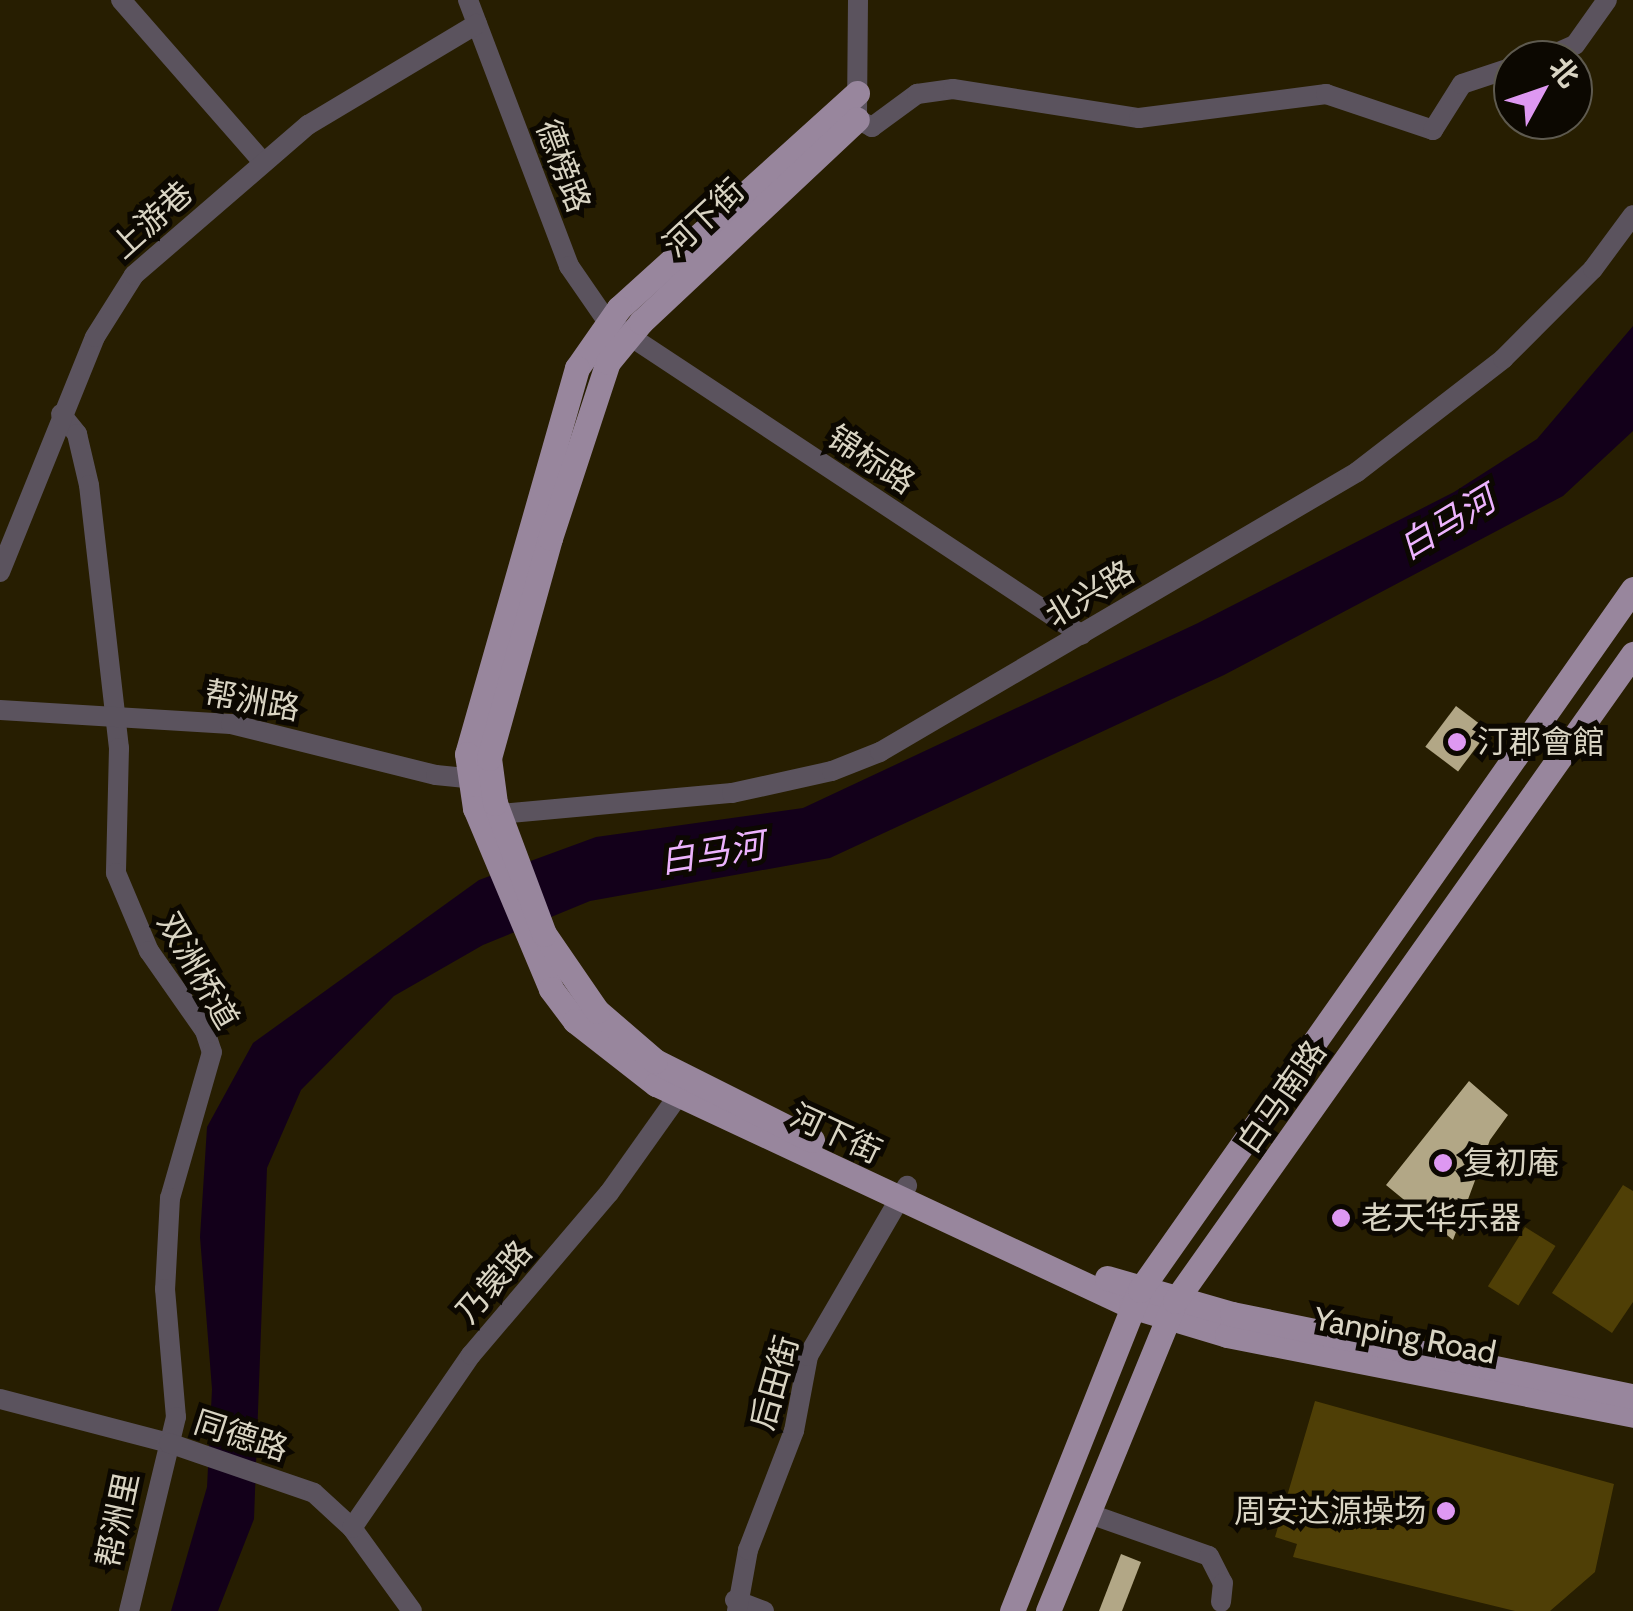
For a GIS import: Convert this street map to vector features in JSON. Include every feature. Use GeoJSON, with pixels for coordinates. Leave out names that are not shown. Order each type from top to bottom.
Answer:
{"type":"FeatureCollection","features":[{"type":"Feature","properties":{"kind":"main road","name":"河下街"},"geometry":{"type":"LineString","coordinates":[[856,92],[617,328],[478,780],[536,939],[608,1024],[684,1088],[902,1193],[1170,1310]]}},
{"type":"Feature","properties":{"kind":"main road","name":"河下街"},"geometry":{"type":"LineString","coordinates":[[617,328],[857,119]]}},
{"type":"Feature","properties":{"kind":"main road"},"geometry":{"type":"LineString","coordinates":[[1012,1611],[1136,1298],[1633,590]]}},
{"type":"Feature","properties":{"kind":"main road","name":"白马南路"},"geometry":{"type":"LineString","coordinates":[[1048,1611],[1170,1310],[1633,654]]}},
{"type":"Feature","properties":{"kind":"main road","name":"Yanping Road"},"geometry":{"type":"LineString","coordinates":[[1170,1310],[1633,1396]]}},
{"type":"Feature","properties":{"kind":"main road","name":"Yanping Road"},"geometry":{"type":"LineString","coordinates":[[1170,1310],[1633,1416]]}},
{"type":"Feature","properties":{"kind":"street"},"geometry":{"type":"LineString","coordinates":[[121,0],[262,162]]}},
{"type":"Feature","properties":{"kind":"street","name":"德榜路"},"geometry":{"type":"LineString","coordinates":[[468,0],[569,266],[617,328]]}},
{"type":"Feature","properties":{"kind":"street"},"geometry":{"type":"LineString","coordinates":[[857,119],[858,0]]}},
{"type":"Feature","properties":{"kind":"street"},"geometry":{"type":"LineString","coordinates":[[1579,40],[1607,0]]}},
{"type":"Feature","properties":{"kind":"street","name":"上游巷"},"geometry":{"type":"LineString","coordinates":[[0,572],[61,414],[124,286],[262,162],[336,106],[477,24]]}},
{"type":"Feature","properties":{"kind":"street","name":"河下街"},"geometry":{"type":"LineString","coordinates":[[857,119],[880,126],[907,99],[940,89],[1138,118],[1326,94],[1432,130],[1462,84],[1493,74]]}},
{"type":"Feature","properties":{"kind":"street","name":"北兴路"},"geometry":{"type":"LineString","coordinates":[[489,815],[732,793],[832,771],[899,742],[1357,472],[1471,387],[1593,270],[1633,215]]}},
{"type":"Feature","properties":{"kind":"street","name":"锦标路"},"geometry":{"type":"LineString","coordinates":[[617,328],[1082,635]]}},
{"type":"Feature","properties":{"kind":"street","name":"双洲桥道"},"geometry":{"type":"LineString","coordinates":[[61,414],[77,434],[87,468],[114,716],[120,888],[149,951],[205,1030],[212,1052],[168,1210],[166,1303],[177,1402],[169,1443]]}},
{"type":"Feature","properties":{"kind":"street","name":"帮洲路"},"geometry":{"type":"LineString","coordinates":[[0,710],[232,724],[478,780]]}},
{"type":"Feature","properties":{"kind":"street","name":"乃裳路"},"geometry":{"type":"LineString","coordinates":[[352,1528],[477,1346],[610,1194],[684,1088]]}},
{"type":"Feature","properties":{"kind":"street","name":"后田街"},"geometry":{"type":"LineString","coordinates":[[736,1606],[794,1432],[813,1344],[902,1193]]}},
{"type":"Feature","properties":{"kind":"street","name":"同德路"},"geometry":{"type":"LineString","coordinates":[[0,1399],[169,1443],[314,1493],[352,1528],[412,1611]]}},
{"type":"Feature","properties":{"kind":"street","name":"帮洲里"},"geometry":{"type":"LineString","coordinates":[[129,1611],[169,1443]]}},
{"type":"Feature","properties":{"kind":"street"},"geometry":{"type":"LineString","coordinates":[[1087,1512],[1209,1556],[1223,1583],[1221,1602]]}},
{"type":"Feature","properties":{"kind":"street"},"geometry":{"type":"LineString","coordinates":[[736,1606],[764,1611]]}},
{"type":"Feature","properties":{"kind":"shaded area"},"geometry":{"type":"Polygon","coordinates":[[[1623,1185],[1633,1191],[1633,1302],[1612,1333],[1552,1293],[1623,1185]]]}},
{"type":"Feature","properties":{"kind":"shaded area"},"geometry":{"type":"Polygon","coordinates":[[[1525,1227],[1556,1246],[1518,1305],[1488,1286],[1525,1227]]]}},
{"type":"Feature","properties":{"kind":"shaded area","name":"周安达源操场"},"geometry":{"type":"Polygon","coordinates":[[[1315,1401],[1614,1484],[1595,1572],[1550,1611],[1515,1611],[1293,1557],[1297,1544],[1275,1537],[1315,1401]]]}},
{"type":"Feature","properties":{"kind":"water","name":"白马河"},"geometry":{"type":"Polygon","coordinates":[[[1633,326],[1633,431],[1563,496],[1224,675],[830,858],[590,901],[483,945],[394,996],[301,1090],[267,1168],[254,1519],[218,1611],[171,1611],[207,1487],[212,1389],[200,1237],[207,1127],[253,1043],[479,880],[596,837],[803,808],[1198,623],[1454,492],[1537,439],[1633,326]]]}},
{"type":"Feature","properties":{"kind":"building"},"geometry":{"type":"Polygon","coordinates":[[[1456,706],[1489,731],[1458,771],[1425,747],[1456,706]]]}},
{"type":"Feature","properties":{"kind":"building","name":"复初庵"},"geometry":{"type":"Polygon","coordinates":[[[1469,1081],[1508,1115],[1490,1140],[1453,1240],[1386,1185],[1469,1081]]]}},
{"type":"Feature","properties":{"kind":"building"},"geometry":{"type":"Polygon","coordinates":[[[1121,1554],[1141,1562],[1122,1611],[1099,1611],[1121,1554]]]}},
{"type":"Feature","properties":{"kind":"place","name":"汀郡會館"},"geometry":{"type":"Point","coordinates":[1457,742]}},
{"type":"Feature","properties":{"kind":"place","name":"复初庵"},"geometry":{"type":"Point","coordinates":[1443,1163]}},
{"type":"Feature","properties":{"kind":"place","name":"老天华乐器"},"geometry":{"type":"Point","coordinates":[1341,1218]}},
{"type":"Feature","properties":{"kind":"place","name":"周安达源操场"},"geometry":{"type":"Point","coordinates":[1446,1511]}}]}
